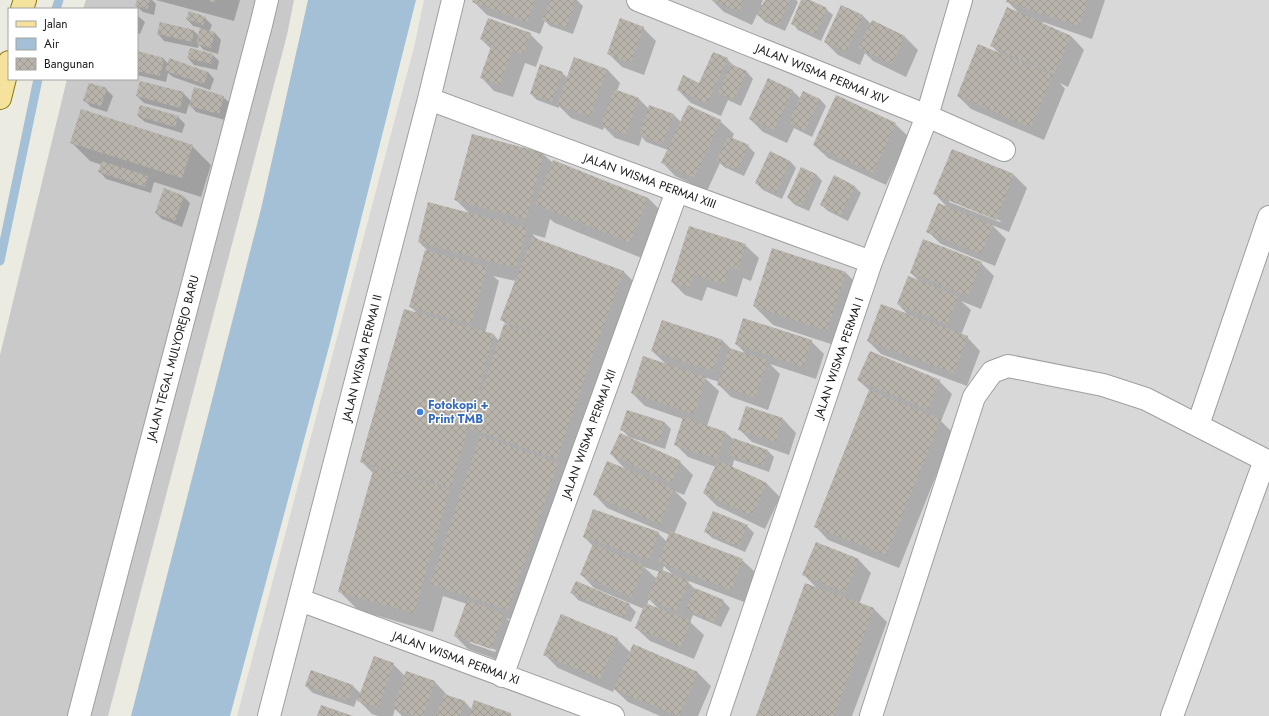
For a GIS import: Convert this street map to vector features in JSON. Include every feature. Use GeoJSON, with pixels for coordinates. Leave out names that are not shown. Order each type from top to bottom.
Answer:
{"type":"FeatureCollection","features":[{"type":"Feature","properties":{"kind":"main road"},"geometry":{"type":"LineString","coordinates":[[0,98],[8,66]]}},
{"type":"Feature","properties":{"kind":"street","name":"JALAN TEGAL MULYOREJO BARU"},"geometry":{"type":"LineString","coordinates":[[79,716],[267,0]]}},
{"type":"Feature","properties":{"kind":"street","name":"JALAN WISMA PERMAI II"},"geometry":{"type":"LineString","coordinates":[[269,716],[429,99],[452,0]]}},
{"type":"Feature","properties":{"kind":"street","name":"JALAN WISMA PERMAI XIV"},"geometry":{"type":"LineString","coordinates":[[638,0],[927,116],[1004,150]]}},
{"type":"Feature","properties":{"kind":"street","name":"JALAN WISMA PERMAI I"},"geometry":{"type":"LineString","coordinates":[[718,716],[871,262],[927,116],[961,0]]}},
{"type":"Feature","properties":{"kind":"street","name":"JALAN WISMA PERMAI XIII"},"geometry":{"type":"LineString","coordinates":[[429,99],[677,192],[871,262]]}},
{"type":"Feature","properties":{"kind":"street","name":"JALAN WISMA PERMAI XII"},"geometry":{"type":"LineString","coordinates":[[502,676],[677,192]]}},
{"type":"Feature","properties":{"kind":"street"},"geometry":{"type":"LineString","coordinates":[[1198,425],[1269,217]]}},
{"type":"Feature","properties":{"kind":"street"},"geometry":{"type":"LineString","coordinates":[[871,716],[974,397],[992,372],[1008,366],[1103,385],[1146,399],[1267,461],[1172,716]]}},
{"type":"Feature","properties":{"kind":"street","name":"JALAN WISMA PERMAI XI"},"geometry":{"type":"LineString","coordinates":[[300,600],[612,716]]}},
{"type":"Feature","properties":{"kind":"shaded area"},"geometry":{"type":"Polygon","coordinates":[[[86,0],[294,0],[287,35],[108,716],[0,716],[0,355],[67,80],[138,80],[138,8],[83,8],[86,0]]]}},
{"type":"Feature","properties":{"kind":"shaded area"},"geometry":{"type":"Polygon","coordinates":[[[424,0],[1269,0],[1269,716],[237,716],[414,47],[424,0]]]}},
{"type":"Feature","properties":{"kind":"water"},"geometry":{"type":"Polygon","coordinates":[[[308,0],[416,0],[330,343],[230,716],[131,716],[261,209],[308,0]]]}},
{"type":"Feature","properties":{"kind":"building"},"geometry":{"type":"Polygon","coordinates":[[[137,0],[150,0],[148,9],[135,6],[137,0]]]}},
{"type":"Feature","properties":{"kind":"building"},"geometry":{"type":"Polygon","coordinates":[[[205,0],[216,0],[215,3],[205,0]]]}},
{"type":"Feature","properties":{"kind":"building"},"geometry":{"type":"Polygon","coordinates":[[[473,0],[535,0],[527,22],[472,2],[473,0]]]}},
{"type":"Feature","properties":{"kind":"building"},"geometry":{"type":"Polygon","coordinates":[[[550,0],[576,0],[566,28],[542,20],[550,0]]]}},
{"type":"Feature","properties":{"kind":"building"},"geometry":{"type":"Polygon","coordinates":[[[712,0],[744,0],[739,12],[712,0]]]}},
{"type":"Feature","properties":{"kind":"building"},"geometry":{"type":"Polygon","coordinates":[[[765,0],[790,0],[778,25],[757,15],[765,0]]]}},
{"type":"Feature","properties":{"kind":"building"},"geometry":{"type":"Polygon","coordinates":[[[801,0],[810,0],[827,8],[815,35],[791,24],[801,0]]]}},
{"type":"Feature","properties":{"kind":"building"},"geometry":{"type":"Polygon","coordinates":[[[1007,0],[1088,0],[1079,26],[1006,2],[1007,0]]]}},
{"type":"Feature","properties":{"kind":"building"},"geometry":{"type":"Polygon","coordinates":[[[841,5],[863,15],[846,52],[824,42],[841,5]]]}},
{"type":"Feature","properties":{"kind":"building"},"geometry":{"type":"Polygon","coordinates":[[[1007,7],[1071,36],[1054,74],[990,46],[1007,7]]]}},
{"type":"Feature","properties":{"kind":"building"},"geometry":{"type":"Polygon","coordinates":[[[189,11],[206,17],[203,25],[186,19],[189,11]]]}},
{"type":"Feature","properties":{"kind":"building"},"geometry":{"type":"Polygon","coordinates":[[[488,18],[531,33],[523,54],[512,50],[500,85],[480,78],[492,44],[480,39],[488,18]]]}},
{"type":"Feature","properties":{"kind":"building"},"geometry":{"type":"Polygon","coordinates":[[[620,18],[644,27],[631,63],[607,54],[620,18]]]}},
{"type":"Feature","properties":{"kind":"building"},"geometry":{"type":"Polygon","coordinates":[[[872,20],[905,36],[892,64],[858,48],[872,20]]]}},
{"type":"Feature","properties":{"kind":"building"},"geometry":{"type":"Polygon","coordinates":[[[160,22],[194,30],[192,42],[157,34],[160,22]]]}},
{"type":"Feature","properties":{"kind":"building"},"geometry":{"type":"Polygon","coordinates":[[[200,28],[215,32],[211,48],[196,44],[200,28]]]}},
{"type":"Feature","properties":{"kind":"building"},"geometry":{"type":"Polygon","coordinates":[[[978,44],[1053,75],[1031,127],[957,96],[978,44]]]}},
{"type":"Feature","properties":{"kind":"building"},"geometry":{"type":"Polygon","coordinates":[[[190,48],[213,54],[211,64],[187,58],[190,48]]]}},
{"type":"Feature","properties":{"kind":"building"},"geometry":{"type":"Polygon","coordinates":[[[138,51],[164,58],[160,76],[138,71],[138,51]]]}},
{"type":"Feature","properties":{"kind":"building"},"geometry":{"type":"Polygon","coordinates":[[[713,52],[728,58],[707,104],[677,90],[683,75],[699,83],[713,52]]]}},
{"type":"Feature","properties":{"kind":"building"},"geometry":{"type":"Polygon","coordinates":[[[574,57],[607,69],[590,117],[557,105],[574,57]]]}},
{"type":"Feature","properties":{"kind":"building"},"geometry":{"type":"Polygon","coordinates":[[[169,58],[208,72],[204,84],[165,71],[169,58]]]}},
{"type":"Feature","properties":{"kind":"building"},"geometry":{"type":"Polygon","coordinates":[[[540,64],[563,72],[552,102],[530,94],[540,64]]]}},
{"type":"Feature","properties":{"kind":"building"},"geometry":{"type":"Polygon","coordinates":[[[731,64],[747,71],[734,100],[718,93],[731,64]]]}},
{"type":"Feature","properties":{"kind":"building"},"geometry":{"type":"Polygon","coordinates":[[[768,78],[793,90],[774,130],[749,119],[768,78]]]}},
{"type":"Feature","properties":{"kind":"building"},"geometry":{"type":"Polygon","coordinates":[[[140,81],[184,92],[180,108],[136,96],[140,81]]]}},
{"type":"Feature","properties":{"kind":"building"},"geometry":{"type":"Polygon","coordinates":[[[89,83],[107,88],[101,106],[83,101],[89,83]]]}},
{"type":"Feature","properties":{"kind":"building"},"geometry":{"type":"Polygon","coordinates":[[[194,87],[224,96],[219,114],[189,106],[194,87]]]}},
{"type":"Feature","properties":{"kind":"building"},"geometry":{"type":"Polygon","coordinates":[[[614,89],[639,98],[626,134],[601,125],[614,89]]]}},
{"type":"Feature","properties":{"kind":"building"},"geometry":{"type":"Polygon","coordinates":[[[803,91],[820,99],[805,131],[788,123],[803,91]]]}},
{"type":"Feature","properties":{"kind":"building"},"geometry":{"type":"Polygon","coordinates":[[[836,95],[896,123],[873,173],[813,145],[836,95]]]}},
{"type":"Feature","properties":{"kind":"building"},"geometry":{"type":"Polygon","coordinates":[[[140,105],[179,116],[175,127],[137,116],[140,105]]]}},
{"type":"Feature","properties":{"kind":"building"},"geometry":{"type":"Polygon","coordinates":[[[649,105],[674,114],[663,144],[639,135],[649,105]]]}},
{"type":"Feature","properties":{"kind":"building"},"geometry":{"type":"Polygon","coordinates":[[[688,105],[721,120],[694,178],[661,163],[688,105]]]}},
{"type":"Feature","properties":{"kind":"building"},"geometry":{"type":"Polygon","coordinates":[[[81,109],[193,145],[182,178],[70,143],[81,109]]]}},
{"type":"Feature","properties":{"kind":"building"},"geometry":{"type":"Polygon","coordinates":[[[472,134],[544,153],[526,219],[454,200],[472,134]]]}},
{"type":"Feature","properties":{"kind":"building"},"geometry":{"type":"Polygon","coordinates":[[[728,136],[749,145],[737,170],[716,161],[728,136]]]}},
{"type":"Feature","properties":{"kind":"building"},"geometry":{"type":"Polygon","coordinates":[[[952,149],[1014,174],[996,220],[933,194],[952,149]]]}},
{"type":"Feature","properties":{"kind":"building"},"geometry":{"type":"Polygon","coordinates":[[[770,151],[790,161],[776,193],[755,183],[770,151]]]}},
{"type":"Feature","properties":{"kind":"building"},"geometry":{"type":"Polygon","coordinates":[[[553,160],[648,198],[630,243],[535,204],[553,160]]]}},
{"type":"Feature","properties":{"kind":"building"},"geometry":{"type":"Polygon","coordinates":[[[102,161],[148,176],[145,187],[98,172],[102,161]]]}},
{"type":"Feature","properties":{"kind":"building"},"geometry":{"type":"Polygon","coordinates":[[[801,167],[816,174],[802,205],[787,198],[801,167]]]}},
{"type":"Feature","properties":{"kind":"building"},"geometry":{"type":"Polygon","coordinates":[[[834,175],[855,186],[841,215],[820,205],[834,175]]]}},
{"type":"Feature","properties":{"kind":"building"},"geometry":{"type":"Polygon","coordinates":[[[164,188],[184,196],[175,221],[155,213],[164,188]]]}},
{"type":"Feature","properties":{"kind":"building"},"geometry":{"type":"Polygon","coordinates":[[[428,202],[527,228],[516,268],[418,242],[428,202]]]}},
{"type":"Feature","properties":{"kind":"building"},"geometry":{"type":"Polygon","coordinates":[[[938,203],[993,225],[981,254],[926,232],[938,203]]]}},
{"type":"Feature","properties":{"kind":"building"},"geometry":{"type":"Polygon","coordinates":[[[689,226],[746,244],[738,269],[730,266],[724,284],[694,275],[689,288],[671,282],[689,226]]]}},
{"type":"Feature","properties":{"kind":"building"},"geometry":{"type":"Polygon","coordinates":[[[532,237],[624,271],[593,354],[557,459],[468,428],[451,487],[360,462],[404,309],[494,334],[470,422],[504,324],[575,348],[500,320],[532,237]]]}},
{"type":"Feature","properties":{"kind":"building"},"geometry":{"type":"Polygon","coordinates":[[[923,239],[982,262],[968,296],[910,273],[923,239]]]}},
{"type":"Feature","properties":{"kind":"building"},"geometry":{"type":"Polygon","coordinates":[[[772,248],[846,272],[827,331],[753,306],[772,248]]]}},
{"type":"Feature","properties":{"kind":"building"},"geometry":{"type":"Polygon","coordinates":[[[425,250],[487,267],[471,324],[409,307],[425,250]]]}},
{"type":"Feature","properties":{"kind":"building"},"geometry":{"type":"Polygon","coordinates":[[[908,276],[958,296],[947,325],[897,304],[908,276]]]}},
{"type":"Feature","properties":{"kind":"building"},"geometry":{"type":"Polygon","coordinates":[[[881,304],[968,336],[954,373],[867,341],[881,304]]]}},
{"type":"Feature","properties":{"kind":"building"},"geometry":{"type":"Polygon","coordinates":[[[743,318],[812,340],[803,367],[735,344],[743,318]]]}},
{"type":"Feature","properties":{"kind":"building"},"geometry":{"type":"Polygon","coordinates":[[[662,320],[723,340],[713,371],[651,351],[662,320]]]}},
{"type":"Feature","properties":{"kind":"building"},"geometry":{"type":"Polygon","coordinates":[[[729,348],[768,360],[755,397],[717,385],[729,348]]]}},
{"type":"Feature","properties":{"kind":"building"},"geometry":{"type":"Polygon","coordinates":[[[870,351],[940,380],[928,410],[857,380],[870,351]]]}},
{"type":"Feature","properties":{"kind":"building"},"geometry":{"type":"Polygon","coordinates":[[[643,356],[706,377],[694,414],[631,393],[643,356]]]}},
{"type":"Feature","properties":{"kind":"building"},"geometry":{"type":"Polygon","coordinates":[[[869,390],[941,419],[886,555],[814,527],[869,390]]]}},
{"type":"Feature","properties":{"kind":"building"},"geometry":{"type":"Polygon","coordinates":[[[746,406],[783,418],[776,442],[738,430],[746,406]]]}},
{"type":"Feature","properties":{"kind":"building"},"geometry":{"type":"Polygon","coordinates":[[[627,410],[665,422],[658,443],[620,430],[627,410]]]}},
{"type":"Feature","properties":{"kind":"building"},"geometry":{"type":"Polygon","coordinates":[[[683,417],[726,432],[717,459],[674,445],[683,417]]]}},
{"type":"Feature","properties":{"kind":"building"},"geometry":{"type":"Polygon","coordinates":[[[620,433],[681,461],[671,483],[610,454],[620,433]]]}},
{"type":"Feature","properties":{"kind":"building"},"geometry":{"type":"Polygon","coordinates":[[[480,436],[558,463],[508,610],[430,584],[480,436]]]}},
{"type":"Feature","properties":{"kind":"building"},"geometry":{"type":"Polygon","coordinates":[[[733,438],[768,450],[763,466],[728,455],[733,438]]]}},
{"type":"Feature","properties":{"kind":"building"},"geometry":{"type":"Polygon","coordinates":[[[718,460],[767,483],[752,516],[703,493],[718,460]]]}},
{"type":"Feature","properties":{"kind":"building"},"geometry":{"type":"Polygon","coordinates":[[[607,461],[674,489],[660,524],[593,495],[607,461]]]}},
{"type":"Feature","properties":{"kind":"building"},"geometry":{"type":"Polygon","coordinates":[[[374,467],[450,489],[414,613],[338,592],[374,467]]]}},
{"type":"Feature","properties":{"kind":"building"},"geometry":{"type":"Polygon","coordinates":[[[593,509],[659,532],[649,560],[583,537],[593,509]]]}},
{"type":"Feature","properties":{"kind":"building"},"geometry":{"type":"Polygon","coordinates":[[[713,511],[748,525],[738,546],[704,532],[713,511]]]}},
{"type":"Feature","properties":{"kind":"building"},"geometry":{"type":"Polygon","coordinates":[[[670,531],[743,559],[731,590],[658,562],[670,531]]]}},
{"type":"Feature","properties":{"kind":"building"},"geometry":{"type":"Polygon","coordinates":[[[816,542],[859,559],[845,593],[802,575],[816,542]]]}},
{"type":"Feature","properties":{"kind":"building"},"geometry":{"type":"Polygon","coordinates":[[[593,544],[645,566],[631,597],[580,575],[593,544]]]}},
{"type":"Feature","properties":{"kind":"building"},"geometry":{"type":"Polygon","coordinates":[[[660,569],[689,581],[676,611],[647,599],[660,569]]]}},
{"type":"Feature","properties":{"kind":"building"},"geometry":{"type":"Polygon","coordinates":[[[576,581],[630,604],[624,617],[570,593],[576,581]]]}},
{"type":"Feature","properties":{"kind":"building"},"geometry":{"type":"Polygon","coordinates":[[[805,583],[874,608],[834,716],[756,716],[805,583]]]}},
{"type":"Feature","properties":{"kind":"building"},"geometry":{"type":"Polygon","coordinates":[[[695,588],[724,600],[714,622],[686,609],[695,588]]]}},
{"type":"Feature","properties":{"kind":"building"},"geometry":{"type":"Polygon","coordinates":[[[467,600],[504,614],[491,649],[454,636],[467,600]]]}},
{"type":"Feature","properties":{"kind":"building"},"geometry":{"type":"Polygon","coordinates":[[[645,603],[691,621],[681,647],[635,628],[645,603]]]}},
{"type":"Feature","properties":{"kind":"building"},"geometry":{"type":"Polygon","coordinates":[[[561,614],[618,638],[600,679],[543,655],[561,614]]]}},
{"type":"Feature","properties":{"kind":"building"},"geometry":{"type":"Polygon","coordinates":[[[633,644],[698,672],[679,716],[614,689],[633,644]]]}},
{"type":"Feature","properties":{"kind":"building"},"geometry":{"type":"Polygon","coordinates":[[[374,656],[394,663],[378,708],[357,701],[374,656]]]}},
{"type":"Feature","properties":{"kind":"building"},"geometry":{"type":"Polygon","coordinates":[[[311,670],[353,685],[348,701],[305,686],[311,670]]]}},
{"type":"Feature","properties":{"kind":"building"},"geometry":{"type":"Polygon","coordinates":[[[406,671],[435,681],[423,716],[415,716],[393,708],[406,671]]]}},
{"type":"Feature","properties":{"kind":"building"},"geometry":{"type":"Polygon","coordinates":[[[444,694],[465,701],[460,716],[436,716],[444,694]]]}},
{"type":"Feature","properties":{"kind":"building"},"geometry":{"type":"Polygon","coordinates":[[[474,700],[511,713],[510,716],[469,716],[474,700]]]}},
{"type":"Feature","properties":{"kind":"building"},"geometry":{"type":"Polygon","coordinates":[[[321,705],[353,716],[317,716],[321,705]]]}},
{"type":"Feature","properties":{"kind":"waterway"},"geometry":{"type":"LineString","coordinates":[[56,8],[59,0]]}},
{"type":"Feature","properties":{"kind":"waterway"},"geometry":{"type":"LineString","coordinates":[[0,261],[38,80]]}},
{"type":"Feature","properties":{"kind":"place","name":"Fotokopi + Print TMB"},"geometry":{"type":"Point","coordinates":[420,412]}}]}
